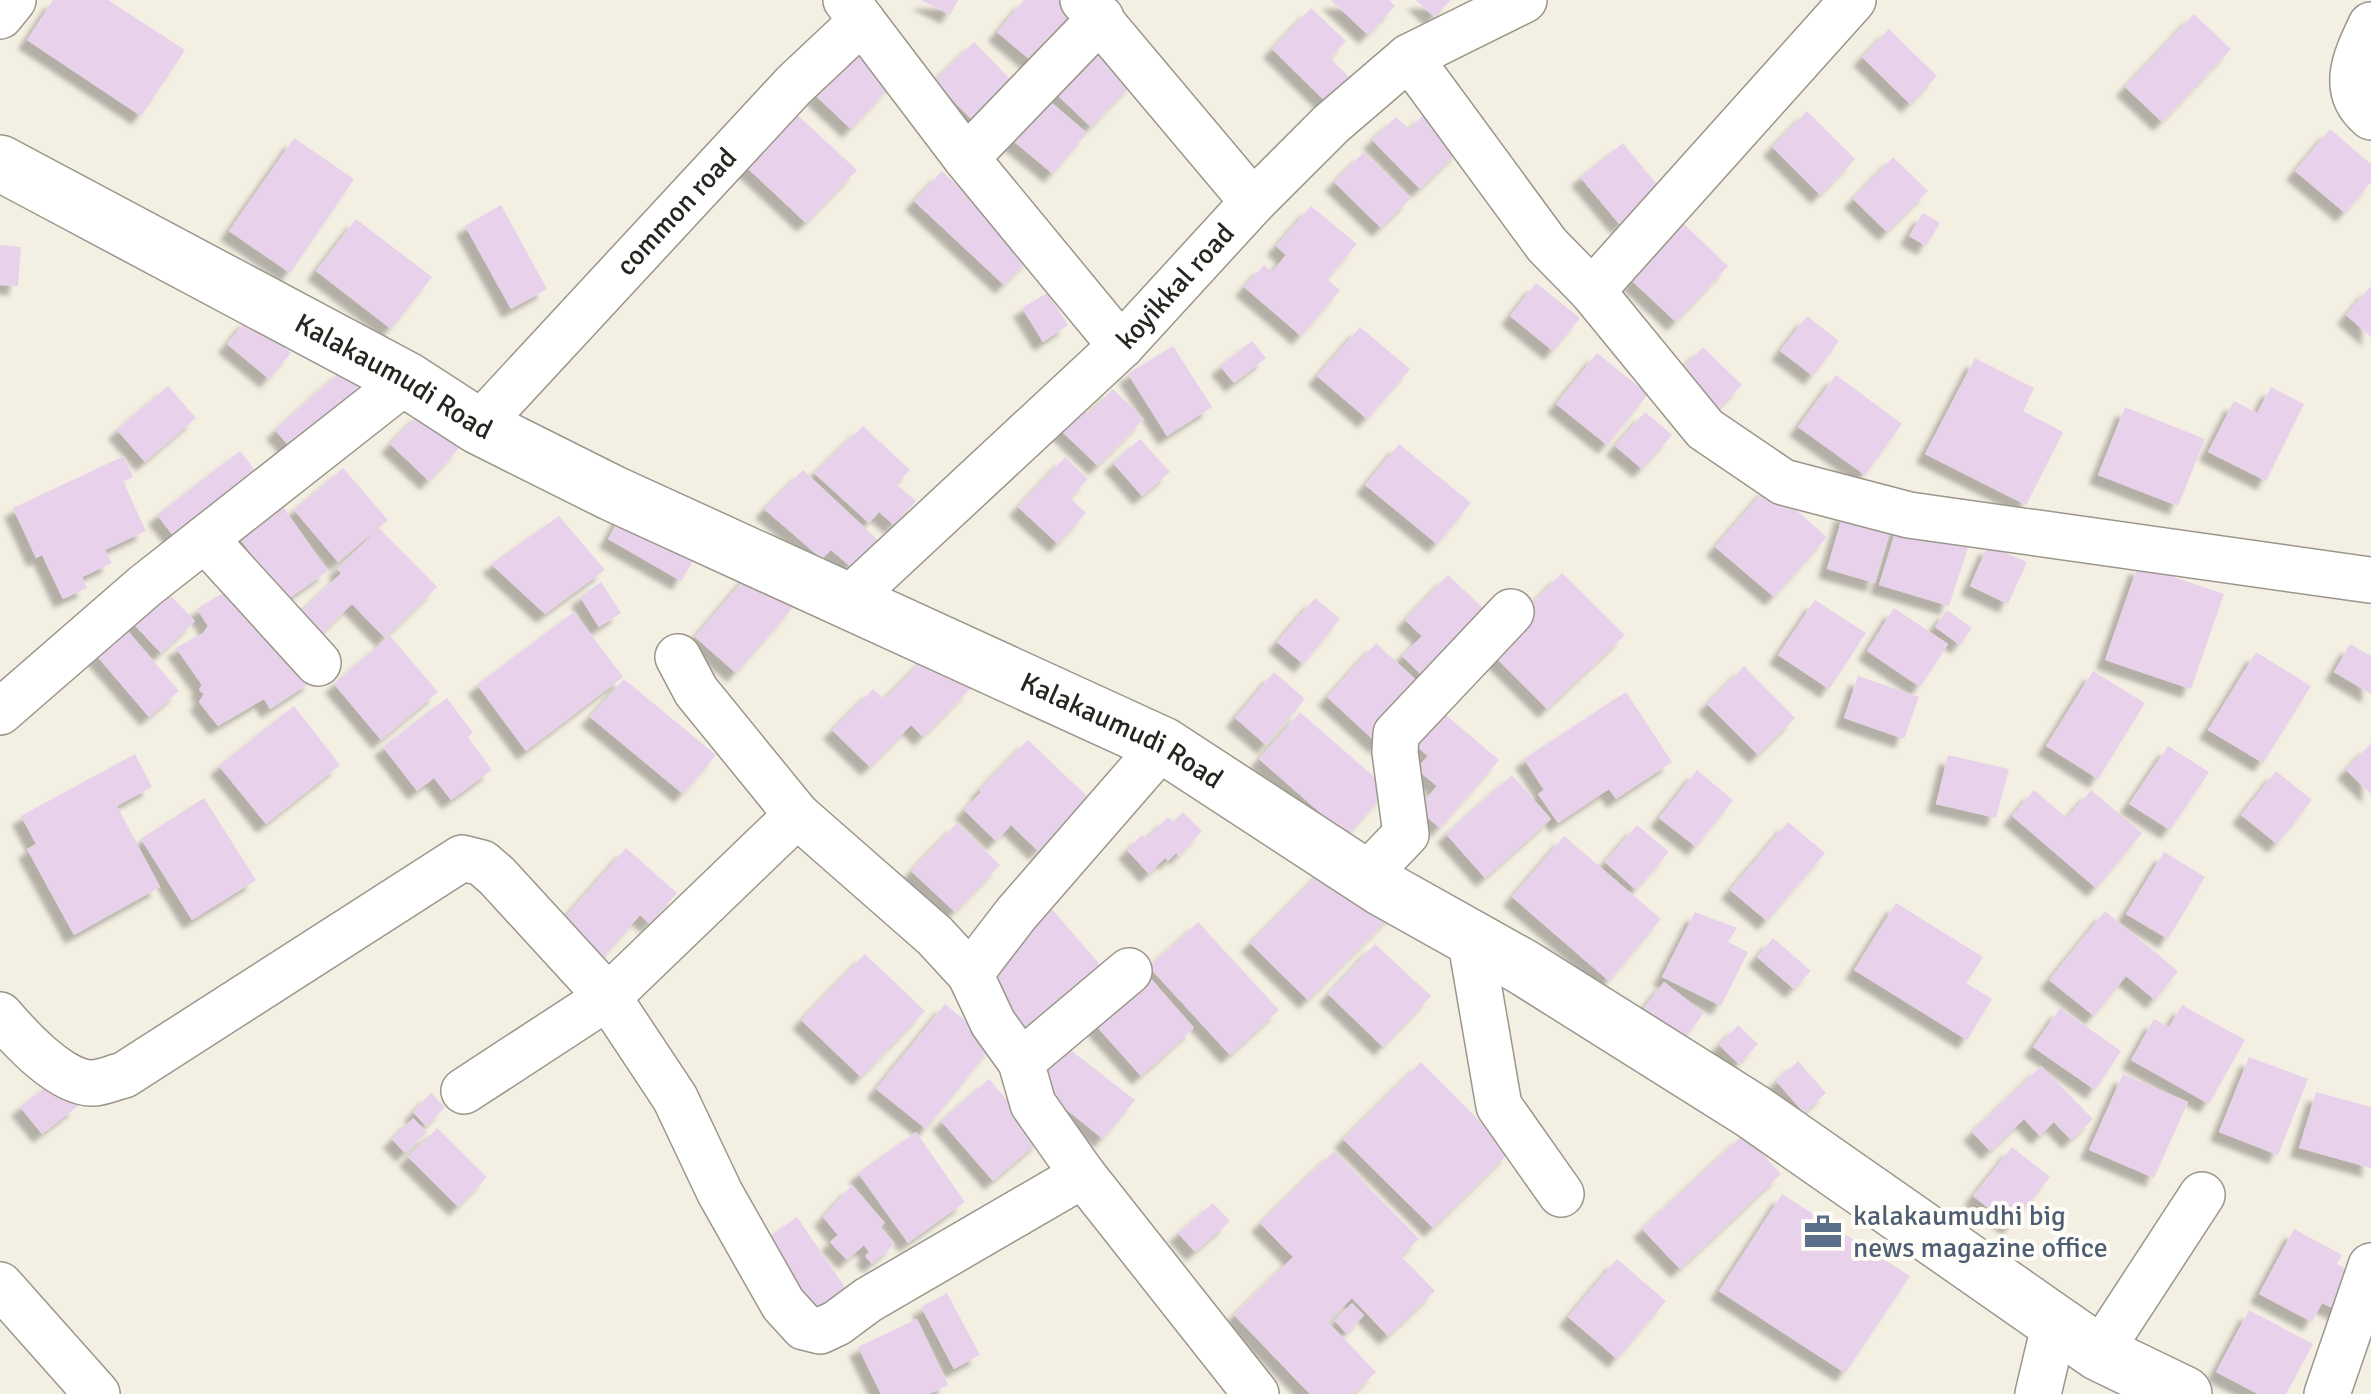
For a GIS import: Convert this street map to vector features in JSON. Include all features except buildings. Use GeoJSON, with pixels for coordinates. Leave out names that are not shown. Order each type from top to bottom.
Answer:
{"type":"FeatureCollection","features":[{"type":"Feature","properties":{"kind":"street"},"geometry":{"type":"LineString","coordinates":[[0,16],[14,0]]}},
{"type":"Feature","properties":{"kind":"street","name":"koyikkal road"},"geometry":{"type":"LineString","coordinates":[[847,601],[1120,346],[1331,124],[1409,58],[1524,0]]}},
{"type":"Feature","properties":{"kind":"street"},"geometry":{"type":"LineString","coordinates":[[1592,291],[1853,0]]}},
{"type":"Feature","properties":{"kind":"street"},"geometry":{"type":"LineString","coordinates":[[966,158],[1092,9],[1253,202]]}},
{"type":"Feature","properties":{"kind":"street"},"geometry":{"type":"LineString","coordinates":[[854,11],[966,158],[1120,346]]}},
{"type":"Feature","properties":{"kind":"street","name":"common road"},"geometry":{"type":"LineString","coordinates":[[478,426],[794,86],[854,11]]}},
{"type":"Feature","properties":{"kind":"street"},"geometry":{"type":"LineString","coordinates":[[2371,25],[2354,61],[2352,86],[2361,108],[2371,117]]}},
{"type":"Feature","properties":{"kind":"street"},"geometry":{"type":"LineString","coordinates":[[1409,58],[1548,245],[1592,291],[1705,429],[1783,482],[1909,516],[2371,582]]}},
{"type":"Feature","properties":{"kind":"street","name":"Kalakaumudi Road"},"geometry":{"type":"LineString","coordinates":[[0,163],[406,380],[478,426],[612,492],[1163,744],[1365,877],[1752,1111],[2077,1338],[2184,1394]]}},
{"type":"Feature","properties":{"kind":"street"},"geometry":{"type":"LineString","coordinates":[[0,712],[145,586],[406,380]]}},
{"type":"Feature","properties":{"kind":"street"},"geometry":{"type":"LineString","coordinates":[[205,539],[318,663]]}},
{"type":"Feature","properties":{"kind":"street"},"geometry":{"type":"LineString","coordinates":[[1365,877],[1406,834],[1396,734],[1511,612]]}},
{"type":"Feature","properties":{"kind":"street"},"geometry":{"type":"LineString","coordinates":[[678,657],[696,692],[798,814],[935,936],[970,974],[992,1023],[1020,1062],[1033,1104],[1083,1175],[1256,1394]]}},
{"type":"Feature","properties":{"kind":"street"},"geometry":{"type":"LineString","coordinates":[[970,974],[1016,914],[1163,744]]}},
{"type":"Feature","properties":{"kind":"street"},"geometry":{"type":"LineString","coordinates":[[464,1091],[608,997],[798,814]]}},
{"type":"Feature","properties":{"kind":"street"},"geometry":{"type":"LineString","coordinates":[[0,1015],[26,1046],[72,1078],[92,1084],[124,1075],[462,858],[482,863],[497,876],[608,997],[675,1098],[720,1192],[783,1304],[804,1327],[820,1331],[838,1323],[868,1300],[1083,1175]]}},
{"type":"Feature","properties":{"kind":"street"},"geometry":{"type":"LineString","coordinates":[[1470,937],[1499,1106],[1561,1194]]}},
{"type":"Feature","properties":{"kind":"street"},"geometry":{"type":"LineString","coordinates":[[1020,1062],[1129,971]]}},
{"type":"Feature","properties":{"kind":"street"},"geometry":{"type":"LineString","coordinates":[[2038,1394],[2077,1338],[2202,1195]]}},
{"type":"Feature","properties":{"kind":"street"},"geometry":{"type":"LineString","coordinates":[[2327,1394],[2371,1266]]}},
{"type":"Feature","properties":{"kind":"street"},"geometry":{"type":"LineString","coordinates":[[0,1285],[97,1394]]}},
{"type":"Feature","properties":{"kind":"place","name":"kalakaumudhi big news magazine office"},"geometry":{"type":"Point","coordinates":[1823,1232]}}]}
